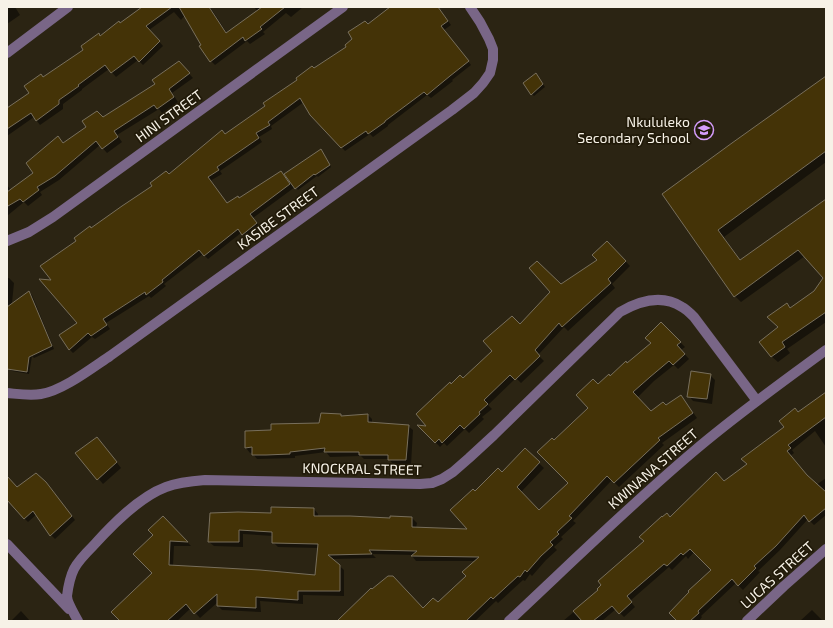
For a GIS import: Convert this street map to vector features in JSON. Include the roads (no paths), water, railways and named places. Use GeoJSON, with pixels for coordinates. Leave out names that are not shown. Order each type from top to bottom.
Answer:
{"type":"FeatureCollection","features":[{"type":"Feature","properties":{"kind":"street"},"geometry":{"type":"LineString","coordinates":[[7,52],[68,7]]}},
{"type":"Feature","properties":{"kind":"street","name":"HINI STREET"},"geometry":{"type":"LineString","coordinates":[[7,241],[29,232],[53,217],[343,7]]}},
{"type":"Feature","properties":{"kind":"street","name":"KASIBE STREET"},"geometry":{"type":"LineString","coordinates":[[7,393],[29,395],[51,392],[77,378],[123,347],[474,94],[490,73],[493,60],[493,49],[480,22],[470,7]]}},
{"type":"Feature","properties":{"kind":"street","name":"KNOCKRAL STREET"},"geometry":{"type":"LineString","coordinates":[[76,617],[67,598],[71,576],[74,569],[103,535],[151,494],[182,482],[206,480],[432,483],[453,472],[494,435],[620,312],[644,301],[657,300],[682,306],[694,317],[757,401]]}},
{"type":"Feature","properties":{"kind":"street","name":"KWINANA STREET"},"geometry":{"type":"LineString","coordinates":[[509,621],[651,487],[757,401],[826,350]]}},
{"type":"Feature","properties":{"kind":"street","name":"KNOCKRAL STREET"},"geometry":{"type":"LineString","coordinates":[[7,544],[76,617]]}},
{"type":"Feature","properties":{"kind":"street","name":"LUCAS STREET"},"geometry":{"type":"LineString","coordinates":[[747,621],[826,549]]}},
{"type":"Feature","properties":{"kind":"place","name":"Nkululeko Secondary School"},"geometry":{"type":"Point","coordinates":[704,130]}}]}
